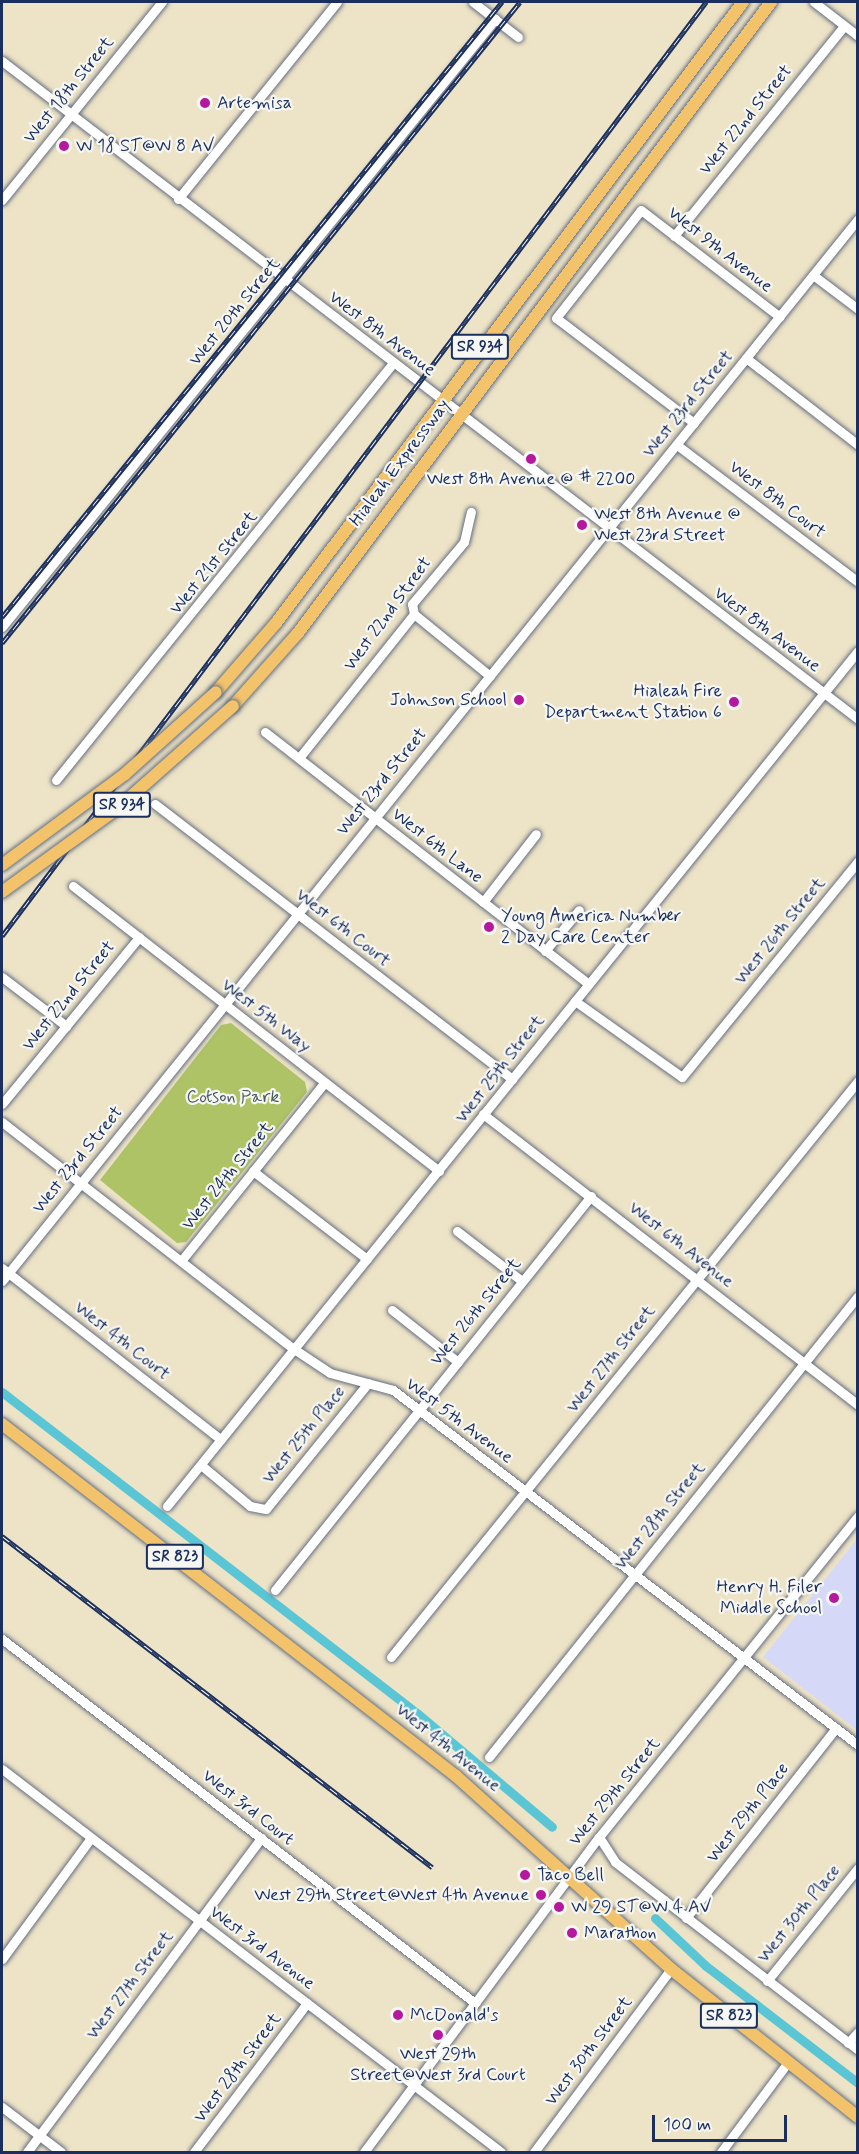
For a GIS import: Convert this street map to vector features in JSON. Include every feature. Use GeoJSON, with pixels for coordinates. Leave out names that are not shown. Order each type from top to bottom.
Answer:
{"type":"FeatureCollection","features":[{"type":"Feature","properties":{"kind":"main road","name":"Hialeah Expressway"},"geometry":{"type":"LineString","coordinates":[[2,866],[125,774],[216,692],[276,623],[440,399],[743,2]]}},
{"type":"Feature","properties":{"kind":"main road","name":"Hialeah Expressway"},"geometry":{"type":"LineString","coordinates":[[2,892],[119,807],[233,706],[297,633],[771,2]]}},
{"type":"Feature","properties":{"kind":"main road","name":"West 4th Avenue"},"geometry":{"type":"LineString","coordinates":[[2,1424],[359,1699],[570,1875],[671,1969],[858,2117]]}},
{"type":"Feature","properties":{"kind":"street","name":"West 18th Street"},"geometry":{"type":"LineString","coordinates":[[2,200],[162,2]]}},
{"type":"Feature","properties":{"kind":"street"},"geometry":{"type":"LineString","coordinates":[[178,199],[337,2]]}},
{"type":"Feature","properties":{"kind":"street"},"geometry":{"type":"LineString","coordinates":[[473,2],[518,37]]}},
{"type":"Feature","properties":{"kind":"street"},"geometry":{"type":"LineString","coordinates":[[814,2],[858,36]]}},
{"type":"Feature","properties":{"kind":"street","name":"West 20th Street"},"geometry":{"type":"LineString","coordinates":[[2,627],[495,19]]}},
{"type":"Feature","properties":{"kind":"street","name":"West 22nd Street"},"geometry":{"type":"LineString","coordinates":[[674,236],[844,26]]}},
{"type":"Feature","properties":{"kind":"street","name":"West 8th Avenue"},"geometry":{"type":"LineString","coordinates":[[2,61],[282,280],[858,720]]}},
{"type":"Feature","properties":{"kind":"street","name":"West 9th Avenue"},"geometry":{"type":"LineString","coordinates":[[694,423],[556,318],[641,210],[780,317]]}},
{"type":"Feature","properties":{"kind":"street","name":"West 23rd Street"},"geometry":{"type":"LineString","coordinates":[[2,1281],[5,1271],[80,1184],[858,219]]}},
{"type":"Feature","properties":{"kind":"street"},"geometry":{"type":"LineString","coordinates":[[813,275],[858,309]]}},
{"type":"Feature","properties":{"kind":"street"},"geometry":{"type":"LineString","coordinates":[[746,358],[858,445]]}},
{"type":"Feature","properties":{"kind":"street","name":"West 21st Street"},"geometry":{"type":"LineString","coordinates":[[56,780],[393,363]]}},
{"type":"Feature","properties":{"kind":"street","name":"West 8th Court"},"geometry":{"type":"LineString","coordinates":[[676,444],[858,582]]}},
{"type":"Feature","properties":{"kind":"street","name":"West 22nd Street"},"geometry":{"type":"LineString","coordinates":[[298,758],[414,614],[412,604],[464,542],[471,512]]}},
{"type":"Feature","properties":{"kind":"street"},"geometry":{"type":"LineString","coordinates":[[414,614],[490,676]]}},
{"type":"Feature","properties":{"kind":"street","name":"West 25th Street"},"geometry":{"type":"LineString","coordinates":[[167,1506],[858,651]]}},
{"type":"Feature","properties":{"kind":"street","name":"West 6th Lane"},"geometry":{"type":"LineString","coordinates":[[265,732],[589,984]]}},
{"type":"Feature","properties":{"kind":"street","name":"West 6th Court"},"geometry":{"type":"LineString","coordinates":[[154,804],[512,1078]]}},
{"type":"Feature","properties":{"kind":"street"},"geometry":{"type":"LineString","coordinates":[[483,902],[536,834]]}},
{"type":"Feature","properties":{"kind":"street","name":"West 26th Street"},"geometry":{"type":"LineString","coordinates":[[574,1001],[682,1077],[858,861]]}},
{"type":"Feature","properties":{"kind":"street","name":"West 5th Way"},"geometry":{"type":"LineString","coordinates":[[73,886],[440,1171]]}},
{"type":"Feature","properties":{"kind":"street"},"geometry":{"type":"LineString","coordinates":[[545,951],[579,910]]}},
{"type":"Feature","properties":{"kind":"street","name":"West 22nd Street"},"geometry":{"type":"LineString","coordinates":[[2,1104],[139,937]]}},
{"type":"Feature","properties":{"kind":"street"},"geometry":{"type":"LineString","coordinates":[[2,977],[66,1026]]}},
{"type":"Feature","properties":{"kind":"street","name":"West 27th Street"},"geometry":{"type":"LineString","coordinates":[[391,1657],[858,1081]]}},
{"type":"Feature","properties":{"kind":"street","name":"West 24th Street"},"geometry":{"type":"LineString","coordinates":[[181,1261],[324,1083]]}},
{"type":"Feature","properties":{"kind":"street","name":"West 6th Avenue"},"geometry":{"type":"LineString","coordinates":[[483,1114],[858,1405]]}},
{"type":"Feature","properties":{"kind":"street","name":"West 5th Avenue"},"geometry":{"type":"LineString","coordinates":[[2,1122],[294,1349],[330,1373],[393,1390],[858,1745]]}},
{"type":"Feature","properties":{"kind":"street"},"geometry":{"type":"LineString","coordinates":[[253,1171],[367,1259]]}},
{"type":"Feature","properties":{"kind":"street","name":"West 26th Street"},"geometry":{"type":"LineString","coordinates":[[275,1590],[591,1196]]}},
{"type":"Feature","properties":{"kind":"street"},"geometry":{"type":"LineString","coordinates":[[458,1231],[522,1281]]}},
{"type":"Feature","properties":{"kind":"street","name":"West 4th Court"},"geometry":{"type":"LineString","coordinates":[[5,1271],[221,1440]]}},
{"type":"Feature","properties":{"kind":"street","name":"West 28th Street"},"geometry":{"type":"LineString","coordinates":[[489,1757],[858,1296]]}},
{"type":"Feature","properties":{"kind":"street"},"geometry":{"type":"LineString","coordinates":[[392,1310],[458,1362]]}},
{"type":"Feature","properties":{"kind":"street","name":"West 25th Place"},"geometry":{"type":"LineString","coordinates":[[201,1465],[250,1506],[266,1509],[368,1383]]}},
{"type":"Feature","properties":{"kind":"street","name":"West 29th Street"},"geometry":{"type":"LineString","coordinates":[[364,2152],[570,1875],[858,1516]]}},
{"type":"Feature","properties":{"kind":"street","name":"West 3rd Court"},"geometry":{"type":"LineString","coordinates":[[2,1639],[475,2003]]}},
{"type":"Feature","properties":{"kind":"street","name":"West 29th Place"},"geometry":{"type":"LineString","coordinates":[[686,1918],[836,1728]]}},
{"type":"Feature","properties":{"kind":"street","name":"West 3rd Avenue"},"geometry":{"type":"LineString","coordinates":[[2,1769],[501,2152]]}},
{"type":"Feature","properties":{"kind":"street"},"geometry":{"type":"LineString","coordinates":[[2,1959],[91,1838]]}},
{"type":"Feature","properties":{"kind":"street","name":"West 27th Street"},"geometry":{"type":"LineString","coordinates":[[27,2152],[261,1838]]}},
{"type":"Feature","properties":{"kind":"street"},"geometry":{"type":"LineString","coordinates":[[599,1838],[610,1858],[645,1887],[858,2050]]}},
{"type":"Feature","properties":{"kind":"street","name":"West 30th Place"},"geometry":{"type":"LineString","coordinates":[[767,1981],[858,1868]]}},
{"type":"Feature","properties":{"kind":"street","name":"West 30th Street"},"geometry":{"type":"LineString","coordinates":[[534,2152],[671,1969]]}},
{"type":"Feature","properties":{"kind":"street","name":"West 28th Street"},"geometry":{"type":"LineString","coordinates":[[194,2152],[307,2003]]}},
{"type":"Feature","properties":{"kind":"street"},"geometry":{"type":"LineString","coordinates":[[848,2043],[858,2032]]}},
{"type":"Feature","properties":{"kind":"street"},"geometry":{"type":"LineString","coordinates":[[721,2152],[788,2062]]}},
{"type":"Feature","properties":{"kind":"street"},"geometry":{"type":"LineString","coordinates":[[2,2107],[61,2152]]}},
{"type":"Feature","properties":{"kind":"shaded area","name":"Henry H. Filer Middle School"},"geometry":{"type":"Polygon","coordinates":[[[857,1539],[857,1730],[763,1657],[857,1539]]]}},
{"type":"Feature","properties":{"kind":"green space","name":"Cotson Park"},"geometry":{"type":"Polygon","coordinates":[[[231,1023],[305,1082],[307,1092],[186,1242],[177,1243],[100,1180],[221,1025],[231,1023]]]}},
{"type":"Feature","properties":{"kind":"waterway"},"geometry":{"type":"LineString","coordinates":[[2,1392],[418,1714],[552,1827]]}},
{"type":"Feature","properties":{"kind":"waterway"},"geometry":{"type":"LineString","coordinates":[[655,1918],[706,1966],[858,2083]]}},
{"type":"Feature","properties":{"kind":"railway"},"geometry":{"type":"LineString","coordinates":[[2,617],[502,2]]}},
{"type":"Feature","properties":{"kind":"railway"},"geometry":{"type":"LineString","coordinates":[[2,643],[520,2]]}},
{"type":"Feature","properties":{"kind":"railway"},"geometry":{"type":"LineString","coordinates":[[2,936],[706,2]]}},
{"type":"Feature","properties":{"kind":"railway"},"geometry":{"type":"LineString","coordinates":[[2,1536],[432,1867]]}},
{"type":"Feature","properties":{"kind":"place","name":"Artemisa"},"geometry":{"type":"Point","coordinates":[205,103]}},
{"type":"Feature","properties":{"kind":"place","name":"W 18 ST@W 8 AV"},"geometry":{"type":"Point","coordinates":[64,146]}},
{"type":"Feature","properties":{"kind":"place","name":"West 8th Avenue @ # 2200"},"geometry":{"type":"Point","coordinates":[531,459]}},
{"type":"Feature","properties":{"kind":"place","name":"West 8th Avenue @ West 23rd Street"},"geometry":{"type":"Point","coordinates":[582,525]}},
{"type":"Feature","properties":{"kind":"place","name":"Johnson School"},"geometry":{"type":"Point","coordinates":[519,700]}},
{"type":"Feature","properties":{"kind":"place","name":"Hialeah Fire Department Station 6"},"geometry":{"type":"Point","coordinates":[734,702]}},
{"type":"Feature","properties":{"kind":"place","name":"Young America Number 2 Day Care Center"},"geometry":{"type":"Point","coordinates":[489,927]}},
{"type":"Feature","properties":{"kind":"place","name":"Henry H. Filer Middle School"},"geometry":{"type":"Point","coordinates":[834,1598]}},
{"type":"Feature","properties":{"kind":"place","name":"Taco Bell"},"geometry":{"type":"Point","coordinates":[525,1875]}},
{"type":"Feature","properties":{"kind":"place","name":"West 29th Street@West 4th Avenue"},"geometry":{"type":"Point","coordinates":[541,1895]}},
{"type":"Feature","properties":{"kind":"place","name":"W 29 ST@W 4 AV"},"geometry":{"type":"Point","coordinates":[559,1907]}},
{"type":"Feature","properties":{"kind":"place","name":"Marathon"},"geometry":{"type":"Point","coordinates":[572,1933]}},
{"type":"Feature","properties":{"kind":"place","name":"McDonald's"},"geometry":{"type":"Point","coordinates":[398,2015]}},
{"type":"Feature","properties":{"kind":"place","name":"West 29th Street@West 3rd Court"},"geometry":{"type":"Point","coordinates":[438,2035]}}]}
